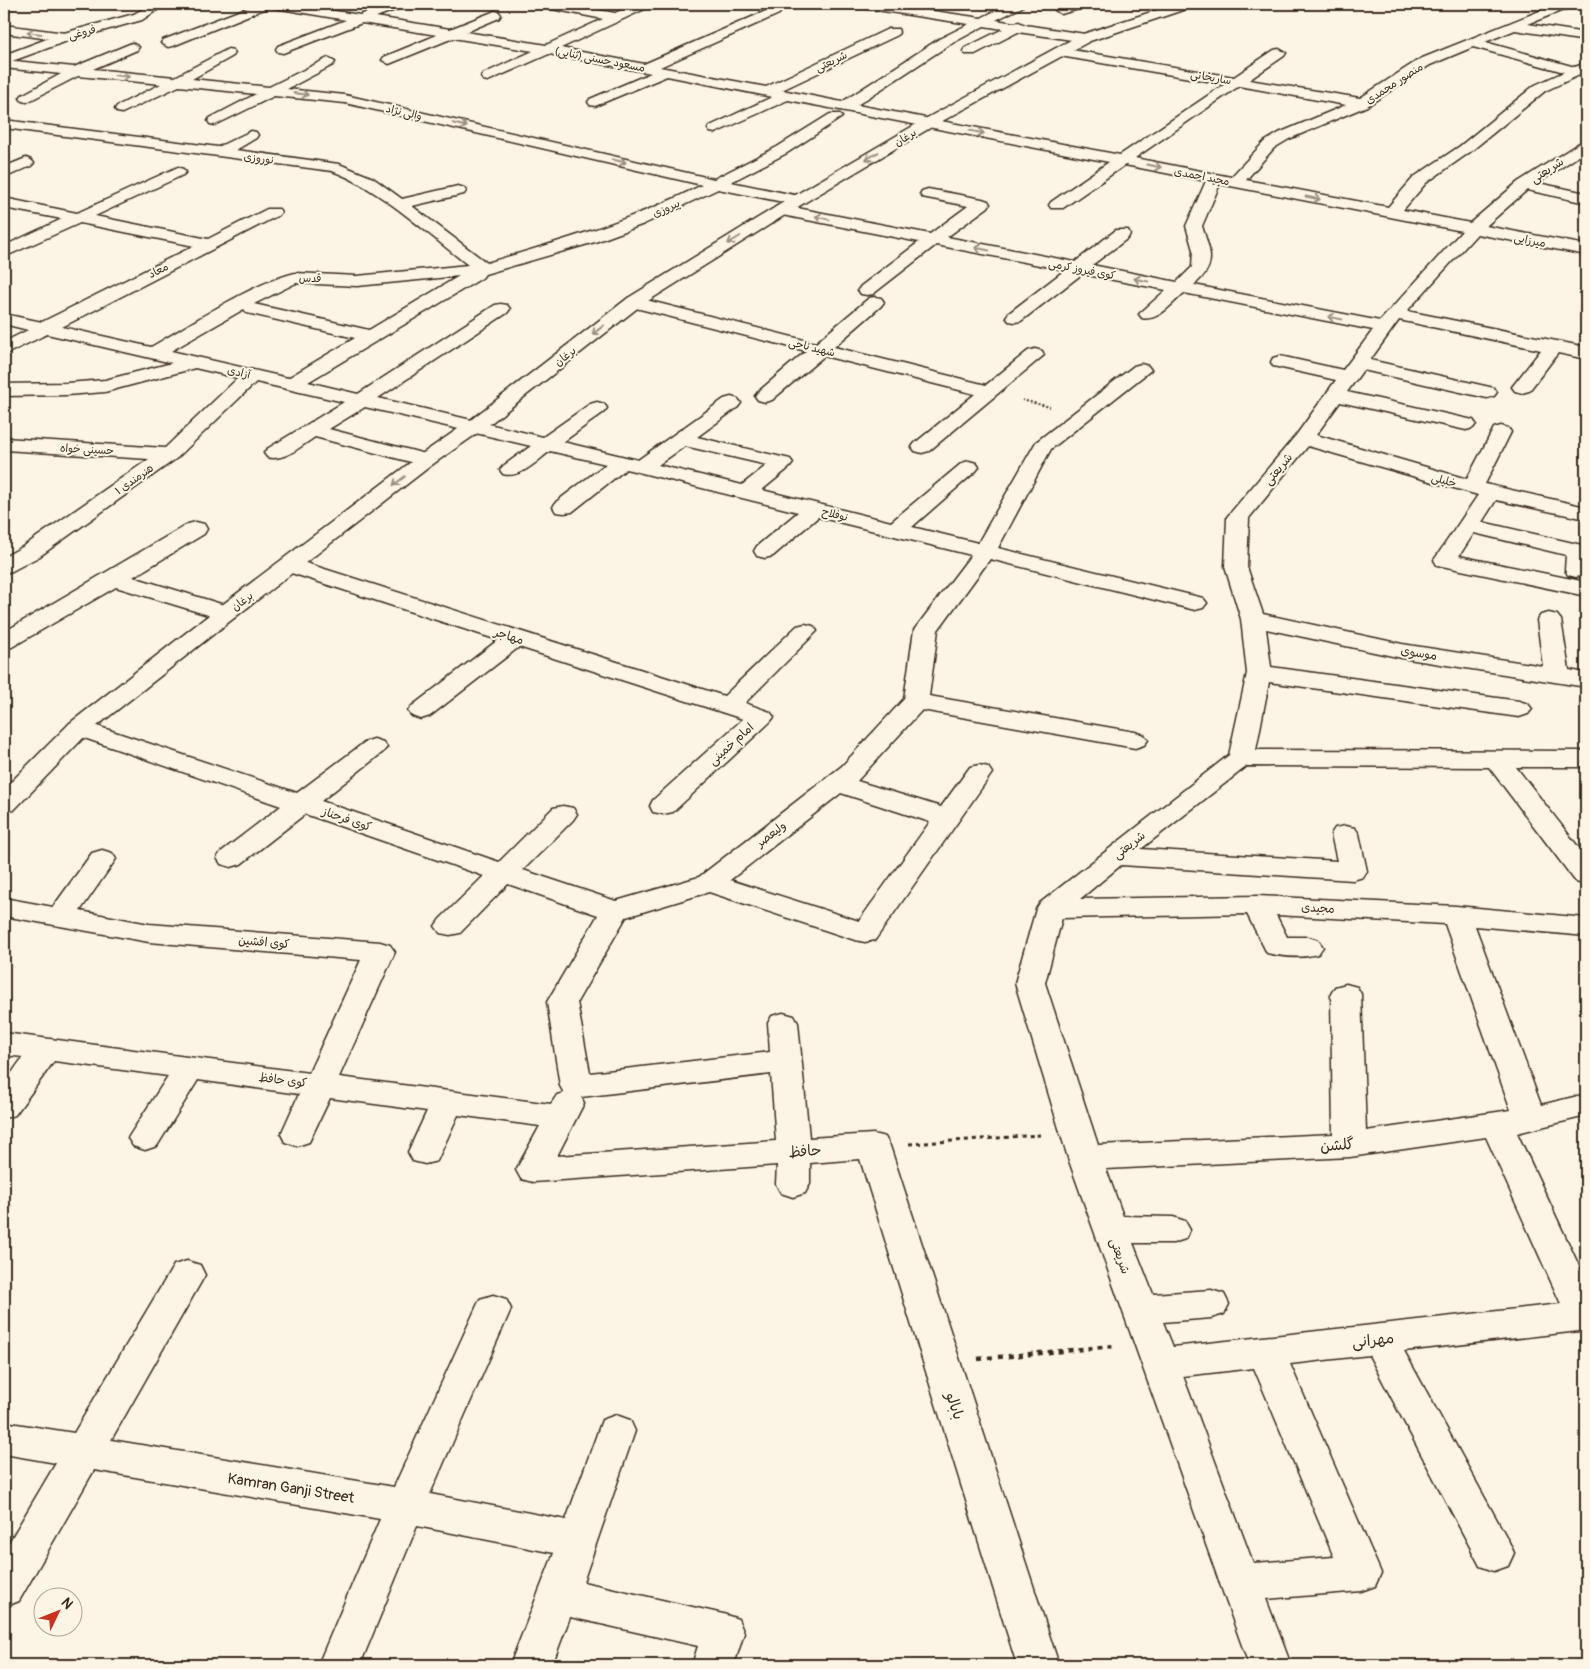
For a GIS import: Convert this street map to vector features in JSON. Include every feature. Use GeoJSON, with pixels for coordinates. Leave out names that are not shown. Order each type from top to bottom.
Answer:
{"type":"FeatureCollection","features":[{"type":"Feature","properties":{"kind":"street","name":"فروغی"},"geometry":{"type":"LineString","coordinates":[[4,60],[65,37],[138,17],[160,4]]}},
{"type":"Feature","properties":{"kind":"street"},"geometry":{"type":"LineString","coordinates":[[168,43],[268,4]]}},
{"type":"Feature","properties":{"kind":"street","name":"مسعود حسنی (ثنایی)"},"geometry":{"type":"LineString","coordinates":[[268,4],[546,49],[788,95],[840,111],[930,122]]}},
{"type":"Feature","properties":{"kind":"street"},"geometry":{"type":"LineString","coordinates":[[283,49],[399,4]]}},
{"type":"Feature","properties":{"kind":"street"},"geometry":{"type":"LineString","coordinates":[[547,4],[615,17]]}},
{"type":"Feature","properties":{"kind":"street"},"geometry":{"type":"LineString","coordinates":[[488,77],[645,4]]}},
{"type":"Feature","properties":{"kind":"street"},"geometry":{"type":"LineString","coordinates":[[863,4],[1085,38]]}},
{"type":"Feature","properties":{"kind":"street","name":"پیروزی"},"geometry":{"type":"LineString","coordinates":[[484,269],[630,224],[683,201],[782,150],[944,42],[1018,4]]}},
{"type":"Feature","properties":{"kind":"street"},"geometry":{"type":"LineString","coordinates":[[1062,10],[1082,4]]}},
{"type":"Feature","properties":{"kind":"street","name":"برغان"},"geometry":{"type":"LineString","coordinates":[[4,804],[79,728],[226,613],[426,460],[475,426],[634,302],[790,205],[930,122],[1085,38],[1188,4]]}},
{"type":"Feature","properties":{"kind":"street","name":"منصور محمدی"},"geometry":{"type":"LineString","coordinates":[[1235,182],[1269,145],[1284,136],[1362,103],[1425,62],[1470,42],[1570,4]]}},
{"type":"Feature","properties":{"kind":"street"},"geometry":{"type":"LineString","coordinates":[[646,68],[775,11]]}},
{"type":"Feature","properties":{"kind":"street"},"geometry":{"type":"LineString","coordinates":[[389,60],[496,15]]}},
{"type":"Feature","properties":{"kind":"street"},"geometry":{"type":"LineString","coordinates":[[970,52],[1015,28],[1042,18]]}},
{"type":"Feature","properties":{"kind":"street"},"geometry":{"type":"LineString","coordinates":[[1514,26],[1586,38]]}},
{"type":"Feature","properties":{"kind":"street"},"geometry":{"type":"LineString","coordinates":[[4,28],[65,37]]}},
{"type":"Feature","properties":{"kind":"street","name":"شریعتی"},"geometry":{"type":"LineString","coordinates":[[768,91],[893,32]]}},
{"type":"Feature","properties":{"kind":"street"},"geometry":{"type":"LineString","coordinates":[[1470,42],[1581,69]]}},
{"type":"Feature","properties":{"kind":"street"},"geometry":{"type":"LineString","coordinates":[[27,98],[77,71],[132,47]]}},
{"type":"Feature","properties":{"kind":"street","name":"ساریخانی"},"geometry":{"type":"LineString","coordinates":[[1060,52],[1362,103]]}},
{"type":"Feature","properties":{"kind":"street"},"geometry":{"type":"LineString","coordinates":[[122,109],[179,81],[228,53]]}},
{"type":"Feature","properties":{"kind":"street"},"geometry":{"type":"LineString","coordinates":[[1057,205],[1279,53]]}},
{"type":"Feature","properties":{"kind":"street"},"geometry":{"type":"LineString","coordinates":[[215,120],[328,62]]}},
{"type":"Feature","properties":{"kind":"street","name":"والی نژاد"},"geometry":{"type":"LineString","coordinates":[[4,64],[273,91],[361,102],[717,184],[790,205]]}},
{"type":"Feature","properties":{"kind":"street"},"geometry":{"type":"LineString","coordinates":[[1391,213],[1420,180],[1465,149],[1540,88],[1581,69]]}},
{"type":"Feature","properties":{"kind":"street"},"geometry":{"type":"LineString","coordinates":[[595,102],[666,72]]}},
{"type":"Feature","properties":{"kind":"street"},"geometry":{"type":"LineString","coordinates":[[715,129],[788,95]]}},
{"type":"Feature","properties":{"kind":"street","name":"مجید احمدی"},"geometry":{"type":"LineString","coordinates":[[930,122],[1474,229]]}},
{"type":"Feature","properties":{"kind":"street","name":"نوروزی"},"geometry":{"type":"LineString","coordinates":[[4,124],[334,167],[360,176],[400,204],[484,269]]}},
{"type":"Feature","properties":{"kind":"street"},"geometry":{"type":"LineString","coordinates":[[110,138],[132,126]]}},
{"type":"Feature","properties":{"kind":"street"},"geometry":{"type":"LineString","coordinates":[[219,153],[251,135]]}},
{"type":"Feature","properties":{"kind":"street","name":"شریعتی"},"geometry":{"type":"LineString","coordinates":[[1270,1665],[1080,1145],[1030,983],[1050,909],[1114,856],[1241,758],[1259,673],[1253,619],[1236,567],[1238,517],[1304,438],[1388,321],[1474,229],[1524,185],[1586,145]]}},
{"type":"Feature","properties":{"kind":"street"},"geometry":{"type":"LineString","coordinates":[[4,173],[26,163]]}},
{"type":"Feature","properties":{"kind":"street"},"geometry":{"type":"LineString","coordinates":[[4,252],[178,172]]}},
{"type":"Feature","properties":{"kind":"street"},"geometry":{"type":"LineString","coordinates":[[1148,314],[1198,273],[1203,265],[1203,258],[1194,226],[1215,178]]}},
{"type":"Feature","properties":{"kind":"street"},"geometry":{"type":"LineString","coordinates":[[1524,185],[1586,198]]}},
{"type":"Feature","properties":{"kind":"street"},"geometry":{"type":"LineString","coordinates":[[400,204],[458,190]]}},
{"type":"Feature","properties":{"kind":"street"},"geometry":{"type":"LineString","coordinates":[[765,396],[820,349],[871,296],[932,240],[982,204],[928,194]]}},
{"type":"Feature","properties":{"kind":"street"},"geometry":{"type":"LineString","coordinates":[[4,203],[210,244]]}},
{"type":"Feature","properties":{"kind":"street","name":"کوی فیروز کرمی"},"geometry":{"type":"LineString","coordinates":[[790,205],[932,240],[1180,288],[1586,352]]}},
{"type":"Feature","properties":{"kind":"street","name":"معاد"},"geometry":{"type":"LineString","coordinates":[[4,348],[273,212]]}},
{"type":"Feature","properties":{"kind":"street","name":"میرزایی"},"geometry":{"type":"LineString","coordinates":[[1474,229],[1586,250]]}},
{"type":"Feature","properties":{"kind":"street"},"geometry":{"type":"LineString","coordinates":[[1015,317],[1122,234]]}},
{"type":"Feature","properties":{"kind":"street"},"geometry":{"type":"LineString","coordinates":[[291,384],[484,269]]}},
{"type":"Feature","properties":{"kind":"street","name":"قدس"},"geometry":{"type":"LineString","coordinates":[[154,352],[236,306],[282,282],[295,278],[357,281],[484,269]]}},
{"type":"Feature","properties":{"kind":"street","name":"شهید ناحی"},"geometry":{"type":"LineString","coordinates":[[634,302],[990,392]]}},
{"type":"Feature","properties":{"kind":"street"},"geometry":{"type":"LineString","coordinates":[[253,309],[371,336]]}},
{"type":"Feature","properties":{"kind":"street"},"geometry":{"type":"LineString","coordinates":[[274,453],[362,400],[501,309]]}},
{"type":"Feature","properties":{"kind":"street","name":"آزادی"},"geometry":{"type":"LineString","coordinates":[[4,318],[475,426]]}},
{"type":"Feature","properties":{"kind":"street"},"geometry":{"type":"LineString","coordinates":[[1522,386],[1553,347]]}},
{"type":"Feature","properties":{"kind":"street"},"geometry":{"type":"LineString","coordinates":[[922,447],[1035,355]]}},
{"type":"Feature","properties":{"kind":"street"},"geometry":{"type":"LineString","coordinates":[[4,390],[46,390],[104,386],[194,362]]}},
{"type":"Feature","properties":{"kind":"street"},"geometry":{"type":"LineString","coordinates":[[1280,362],[1346,379],[1466,424]]}},
{"type":"Feature","properties":{"kind":"street"},"geometry":{"type":"LineString","coordinates":[[1135,740],[916,701],[926,630],[986,551],[1043,446],[1141,370]]}},
{"type":"Feature","properties":{"kind":"street","name":"هنرمندی ۱"},"geometry":{"type":"LineString","coordinates":[[4,566],[32,551],[170,454],[252,375]]}},
{"type":"Feature","properties":{"kind":"street"},"geometry":{"type":"LineString","coordinates":[[1346,379],[1487,392]]}},
{"type":"Feature","properties":{"kind":"street"},"geometry":{"type":"LineString","coordinates":[[564,507],[632,464],[681,440],[731,403]]}},
{"type":"Feature","properties":{"kind":"street"},"geometry":{"type":"LineString","coordinates":[[510,470],[596,408]]}},
{"type":"Feature","properties":{"kind":"street","name":"نوفلاح"},"geometry":{"type":"LineString","coordinates":[[475,426],[1195,603]]}},
{"type":"Feature","properties":{"kind":"street"},"geometry":{"type":"LineString","coordinates":[[311,430],[426,460]]}},
{"type":"Feature","properties":{"kind":"street"},"geometry":{"type":"LineString","coordinates":[[1469,524],[1578,550],[1581,580],[1445,560],[1469,524],[1501,432]]}},
{"type":"Feature","properties":{"kind":"street","name":"خلیلی"},"geometry":{"type":"LineString","coordinates":[[1304,438],[1389,465],[1521,501],[1586,513]]}},
{"type":"Feature","properties":{"kind":"street"},"geometry":{"type":"LineString","coordinates":[[681,440],[783,463],[747,492]]}},
{"type":"Feature","properties":{"kind":"street","name":"حسینی خواه"},"geometry":{"type":"LineString","coordinates":[[4,444],[170,454]]}},
{"type":"Feature","properties":{"kind":"street"},"geometry":{"type":"LineString","coordinates":[[896,529],[969,467]]}},
{"type":"Feature","properties":{"kind":"street"},"geometry":{"type":"LineString","coordinates":[[766,551],[814,509]]}},
{"type":"Feature","properties":{"kind":"street"},"geometry":{"type":"LineString","coordinates":[[4,642],[196,529]]}},
{"type":"Feature","properties":{"kind":"street"},"geometry":{"type":"LineString","coordinates":[[4,547],[32,551]]}},
{"type":"Feature","properties":{"kind":"street","name":"مهاجر"},"geometry":{"type":"LineString","coordinates":[[290,565],[728,706]]}},
{"type":"Feature","properties":{"kind":"street"},"geometry":{"type":"LineString","coordinates":[[114,579],[226,613]]}},
{"type":"Feature","properties":{"kind":"street","name":"موسوی"},"geometry":{"type":"LineString","coordinates":[[1253,619],[1402,650],[1586,680]]}},
{"type":"Feature","properties":{"kind":"street"},"geometry":{"type":"LineString","coordinates":[[1549,620],[1557,675]]}},
{"type":"Feature","properties":{"kind":"street"},"geometry":{"type":"LineString","coordinates":[[728,706],[805,631]]}},
{"type":"Feature","properties":{"kind":"street"},"geometry":{"type":"LineString","coordinates":[[421,710],[515,638]]}},
{"type":"Feature","properties":{"kind":"street"},"geometry":{"type":"LineString","coordinates":[[1259,673],[1519,709]]}},
{"type":"Feature","properties":{"kind":"street","name":"ولیعصر"},"geometry":{"type":"LineString","coordinates":[[615,911],[709,883],[850,772],[916,701]]}},
{"type":"Feature","properties":{"kind":"street","name":"امام خمینی"},"geometry":{"type":"LineString","coordinates":[[663,806],[761,717],[728,706]]}},
{"type":"Feature","properties":{"kind":"street","name":"کوی فرحناز"},"geometry":{"type":"LineString","coordinates":[[79,728],[615,911]]}},
{"type":"Feature","properties":{"kind":"street"},"geometry":{"type":"LineString","coordinates":[[231,858],[374,747]]}},
{"type":"Feature","properties":{"kind":"street"},"geometry":{"type":"LineString","coordinates":[[1241,758],[1586,758]]}},
{"type":"Feature","properties":{"kind":"street"},"geometry":{"type":"LineString","coordinates":[[1496,758],[1586,876]]}},
{"type":"Feature","properties":{"kind":"street"},"geometry":{"type":"LineString","coordinates":[[709,883],[865,933],[979,773]]}},
{"type":"Feature","properties":{"kind":"street"},"geometry":{"type":"LineString","coordinates":[[837,783],[947,818]]}},
{"type":"Feature","properties":{"kind":"street"},"geometry":{"type":"LineString","coordinates":[[450,926],[563,814]]}},
{"type":"Feature","properties":{"kind":"street"},"geometry":{"type":"LineString","coordinates":[[1114,856],[1353,871],[1345,834]]}},
{"type":"Feature","properties":{"kind":"street"},"geometry":{"type":"LineString","coordinates":[[61,917],[102,859]]}},
{"type":"Feature","properties":{"kind":"street"},"geometry":{"type":"LineString","coordinates":[[1257,905],[1277,946],[1308,947]]}},
{"type":"Feature","properties":{"kind":"street","name":"مجیدی"},"geometry":{"type":"LineString","coordinates":[[1050,909],[1257,905],[1456,915],[1586,927]]}},
{"type":"Feature","properties":{"kind":"street","name":"کوی افشین"},"geometry":{"type":"LineString","coordinates":[[4,907],[149,933],[380,952],[321,1086]]}},
{"type":"Feature","properties":{"kind":"street"},"geometry":{"type":"LineString","coordinates":[[562,1117],[576,1086],[562,1002],[615,911]]}},
{"type":"Feature","properties":{"kind":"street"},"geometry":{"type":"LineString","coordinates":[[1456,915],[1530,1119]]}},
{"type":"Feature","properties":{"kind":"street"},"geometry":{"type":"LineString","coordinates":[[1346,994],[1350,1145]]}},
{"type":"Feature","properties":{"kind":"street"},"geometry":{"type":"LineString","coordinates":[[784,1022],[794,1152],[794,1184]]}},
{"type":"Feature","properties":{"kind":"street","name":"کوی حافظ"},"geometry":{"type":"LineString","coordinates":[[4,1044],[562,1117]]}},
{"type":"Feature","properties":{"kind":"street"},"geometry":{"type":"LineString","coordinates":[[4,1107],[46,1049]]}},
{"type":"Feature","properties":{"kind":"street"},"geometry":{"type":"LineString","coordinates":[[576,1086],[754,1066],[787,1060]]}},
{"type":"Feature","properties":{"kind":"street"},"geometry":{"type":"LineString","coordinates":[[144,1138],[190,1068]]}},
{"type":"Feature","properties":{"kind":"street"},"geometry":{"type":"LineString","coordinates":[[297,1134],[321,1086]]}},
{"type":"Feature","properties":{"kind":"street"},"geometry":{"type":"LineString","coordinates":[[425,1152],[447,1102]]}},
{"type":"Feature","properties":{"kind":"street","name":"گلشن"},"geometry":{"type":"LineString","coordinates":[[1080,1145],[1350,1145],[1530,1119],[1586,1105]]}},
{"type":"Feature","properties":{"kind":"street","name":"حافظ"},"geometry":{"type":"LineString","coordinates":[[562,1117],[534,1170],[874,1146]]}},
{"type":"Feature","properties":{"kind":"street"},"geometry":{"type":"LineString","coordinates":[[1497,1124],[1586,1317]]}},
{"type":"Feature","properties":{"kind":"street","name":"بابالو"},"geometry":{"type":"LineString","coordinates":[[874,1146],[1038,1665]]}},
{"type":"Feature","properties":{"kind":"street"},"geometry":{"type":"LineString","coordinates":[[1110,1229],[1173,1230]]}},
{"type":"Feature","properties":{"kind":"street"},"geometry":{"type":"LineString","coordinates":[[4,1588],[187,1275]]}},
{"type":"Feature","properties":{"kind":"street"},"geometry":{"type":"LineString","coordinates":[[1140,1309],[1211,1304]]}},
{"type":"Feature","properties":{"kind":"street"},"geometry":{"type":"LineString","coordinates":[[338,1665],[405,1506],[493,1309]]}},
{"type":"Feature","properties":{"kind":"street","name":"مهرانی"},"geometry":{"type":"LineString","coordinates":[[1155,1353],[1266,1352],[1586,1317]]}},
{"type":"Feature","properties":{"kind":"street"},"geometry":{"type":"LineString","coordinates":[[1379,1339],[1494,1553]]}},
{"type":"Feature","properties":{"kind":"street"},"geometry":{"type":"LineString","coordinates":[[1240,1582],[1361,1573],[1266,1352]]}},
{"type":"Feature","properties":{"kind":"street"},"geometry":{"type":"LineString","coordinates":[[531,1665],[579,1540],[616,1431]]}},
{"type":"Feature","properties":{"kind":"street","name":"Kamran Ganji Street"},"geometry":{"type":"LineString","coordinates":[[4,1438],[82,1453],[405,1506],[579,1540]]}},
{"type":"Feature","properties":{"kind":"street"},"geometry":{"type":"LineString","coordinates":[[558,1595],[723,1633],[713,1665]]}},
{"type":"Feature","properties":{"kind":"path"},"geometry":{"type":"LineString","coordinates":[[990,392],[1083,415]]}},
{"type":"Feature","properties":{"kind":"path"},"geometry":{"type":"LineString","coordinates":[[874,1146],[1080,1145]]}},
{"type":"Feature","properties":{"kind":"path"},"geometry":{"type":"LineString","coordinates":[[941,1362],[1155,1353]]}},
{"type":"Feature","properties":{"kind":"shaded area"},"geometry":{"type":"Polygon","coordinates":[[[560,4],[636,4],[612,14],[560,4]]]}}]}
